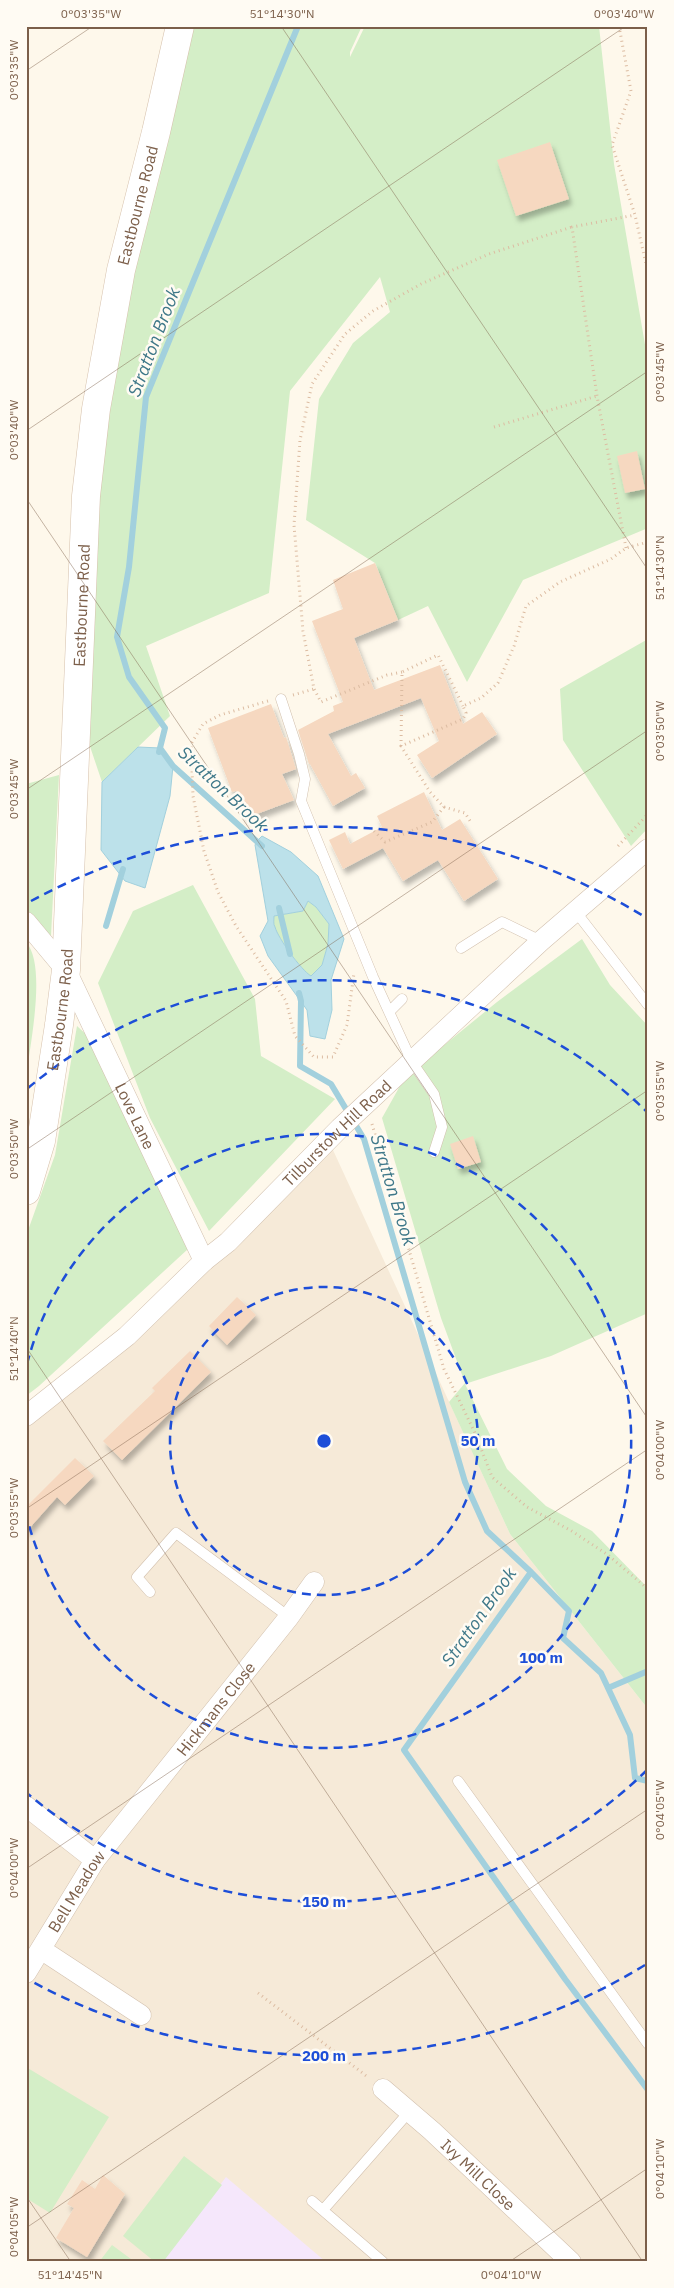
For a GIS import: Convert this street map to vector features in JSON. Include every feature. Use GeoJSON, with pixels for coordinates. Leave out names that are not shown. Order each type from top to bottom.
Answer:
{"type":"FeatureCollection","features":[{"type":"Feature","properties":{"kind":"main road","name":"Eastbourne Road"},"geometry":{"type":"LineString","coordinates":[[26,1191],[41,1141],[66,970],[86,505],[96,409],[121,270],[156,132],[180,26]]}},
{"type":"Feature","properties":{"kind":"street","name":"Tilburstow Hill Road"},"geometry":{"type":"LineString","coordinates":[[26,1416],[127,1336],[204,1261],[228,1242],[355,1114],[541,941],[648,849]]}},
{"type":"Feature","properties":{"kind":"street","name":"Love Lane"},"geometry":{"type":"LineString","coordinates":[[26,922],[50,948],[66,970],[204,1261]]}},
{"type":"Feature","properties":{"kind":"street","name":"Hickmans Close"},"geometry":{"type":"LineString","coordinates":[[115,1834],[289,1617],[314,1582]]}},
{"type":"Feature","properties":{"kind":"street"},"geometry":{"type":"LineString","coordinates":[[26,1806],[95,1860]]}},
{"type":"Feature","properties":{"kind":"street","name":"Bell Meadow"},"geometry":{"type":"LineString","coordinates":[[26,1973],[42,1950],[95,1860],[115,1834]]}},
{"type":"Feature","properties":{"kind":"street","name":"Bell Meadow"},"geometry":{"type":"LineString","coordinates":[[42,1950],[141,2015]]}},
{"type":"Feature","properties":{"kind":"street","name":"Ivy Mill Close"},"geometry":{"type":"LineString","coordinates":[[383,2089],[571,2262]]}},
{"type":"Feature","properties":{"kind":"lane"},"geometry":{"type":"LineString","coordinates":[[281,698],[305,779],[300,801],[389,1012],[412,1062],[434,1094],[442,1127],[434,1152]]}},
{"type":"Feature","properties":{"kind":"lane"},"geometry":{"type":"LineString","coordinates":[[576,912],[648,1005]]}},
{"type":"Feature","properties":{"kind":"lane"},"geometry":{"type":"LineString","coordinates":[[461,948],[502,922],[541,941]]}},
{"type":"Feature","properties":{"kind":"lane"},"geometry":{"type":"LineString","coordinates":[[389,1012],[402,999]]}},
{"type":"Feature","properties":{"kind":"lane"},"geometry":{"type":"LineString","coordinates":[[150,1592],[137,1577],[176,1533],[289,1617]]}},
{"type":"Feature","properties":{"kind":"lane"},"geometry":{"type":"LineString","coordinates":[[458,1781],[648,2044]]}},
{"type":"Feature","properties":{"kind":"lane"},"geometry":{"type":"LineString","coordinates":[[323,2210],[409,2112]]}},
{"type":"Feature","properties":{"kind":"lane"},"geometry":{"type":"LineString","coordinates":[[312,2201],[383,2262]]}},
{"type":"Feature","properties":{"kind":"path"},"geometry":{"type":"LineString","coordinates":[[619,26],[632,91],[612,145],[635,215],[648,273]]}},
{"type":"Feature","properties":{"kind":"path"},"geometry":{"type":"LineString","coordinates":[[401,746],[463,719],[466,713],[438,656],[402,672],[388,675],[321,702],[314,689],[303,631],[294,526],[300,440],[312,384],[345,334],[373,311],[421,284],[489,254],[572,227],[635,215]]}},
{"type":"Feature","properties":{"kind":"path"},"geometry":{"type":"LineString","coordinates":[[572,227],[597,396],[626,548]]}},
{"type":"Feature","properties":{"kind":"path"},"geometry":{"type":"LineString","coordinates":[[494,427],[597,396]]}},
{"type":"Feature","properties":{"kind":"path"},"geometry":{"type":"LineString","coordinates":[[463,706],[481,698],[498,683],[514,646],[526,606],[560,582],[612,559],[626,548],[648,542]]}},
{"type":"Feature","properties":{"kind":"path"},"geometry":{"type":"LineString","coordinates":[[402,672],[401,746],[430,792],[444,808],[465,813],[472,824]]}},
{"type":"Feature","properties":{"kind":"path"},"geometry":{"type":"LineString","coordinates":[[314,689],[260,702],[220,715],[203,724],[191,744],[193,796],[204,851],[218,892],[236,926],[286,1001],[295,1036],[314,1057],[333,1057],[337,1049],[346,1026],[354,974],[353,965]]}},
{"type":"Feature","properties":{"kind":"path"},"geometry":{"type":"LineString","coordinates":[[374,831],[385,842],[432,822],[444,808]]}},
{"type":"Feature","properties":{"kind":"path"},"geometry":{"type":"LineString","coordinates":[[355,1114],[368,1113],[382,1154],[397,1213],[444,1369],[475,1433],[492,1477],[527,1507],[570,1530],[608,1555],[648,1589]]}},
{"type":"Feature","properties":{"kind":"path"},"geometry":{"type":"LineString","coordinates":[[258,1993],[383,2089]]}},
{"type":"Feature","properties":{"kind":"shaded area"},"geometry":{"type":"Polygon","coordinates":[[[327,1137],[510,1534],[648,1709],[648,2262],[26,2262],[26,1407],[121,1334],[327,1137]]]}},
{"type":"Feature","properties":{"kind":"shaded area"},"geometry":{"type":"Polygon","coordinates":[[[226,2177],[326,2262],[162,2262],[226,2177]]]}},
{"type":"Feature","properties":{"kind":"green space"},"geometry":{"type":"Polygon","coordinates":[[[180,26],[362,26],[350,52],[350,57],[365,26],[599,26],[614,164],[648,362],[648,528],[523,580],[467,682],[428,606],[398,620],[375,563],[306,520],[319,399],[353,343],[390,312],[380,277],[290,391],[269,593],[146,646],[170,716],[102,782],[78,711],[86,496],[180,26]]]}},
{"type":"Feature","properties":{"kind":"green space"},"geometry":{"type":"Polygon","coordinates":[[[648,639],[648,828],[631,846],[563,740],[560,689],[648,639]]]}},
{"type":"Feature","properties":{"kind":"green space"},"geometry":{"type":"Polygon","coordinates":[[[59,775],[51,936],[26,915],[26,784],[59,775]]]}},
{"type":"Feature","properties":{"kind":"green space"},"geometry":{"type":"Polygon","coordinates":[[[193,885],[255,999],[261,1056],[335,1099],[209,1231],[150,1118],[98,983],[133,911],[193,885]]]}},
{"type":"Feature","properties":{"kind":"green space"},"geometry":{"type":"Polygon","coordinates":[[[308,901],[316,907],[329,924],[328,944],[322,965],[311,976],[291,954],[274,926],[274,916],[303,911],[308,901]]]}},
{"type":"Feature","properties":{"kind":"green space"},"geometry":{"type":"Polygon","coordinates":[[[582,939],[610,985],[648,1026],[648,1313],[551,1356],[465,1384],[507,1469],[546,1506],[592,1531],[648,1588],[648,1709],[510,1534],[449,1402],[465,1383],[441,1318],[382,1118],[405,1077],[497,1002],[582,939]]]}},
{"type":"Feature","properties":{"kind":"green space"},"geometry":{"type":"Polygon","coordinates":[[[26,942],[32,953],[36,986],[26,1077],[26,942]]]}},
{"type":"Feature","properties":{"kind":"green space"},"geometry":{"type":"Polygon","coordinates":[[[77,1026],[90,1038],[188,1249],[26,1396],[26,1236],[55,1155],[77,1026]]]}},
{"type":"Feature","properties":{"kind":"green space"},"geometry":{"type":"Polygon","coordinates":[[[26,2067],[109,2117],[50,2213],[26,2198],[26,2067]]]}},
{"type":"Feature","properties":{"kind":"green space"},"geometry":{"type":"Polygon","coordinates":[[[184,2156],[222,2185],[163,2262],[155,2262],[123,2236],[184,2156]]]}},
{"type":"Feature","properties":{"kind":"green space"},"geometry":{"type":"Polygon","coordinates":[[[112,2245],[135,2262],[99,2262],[112,2245]]]}},
{"type":"Feature","properties":{"kind":"water"},"geometry":{"type":"Polygon","coordinates":[[[138,747],[160,748],[173,766],[170,796],[145,888],[125,881],[101,850],[102,782],[138,747]]]}},
{"type":"Feature","properties":{"kind":"water"},"geometry":{"type":"Polygon","coordinates":[[[262,836],[291,852],[318,876],[344,939],[331,980],[332,1010],[325,1039],[310,1036],[307,1010],[268,956],[260,936],[268,921],[255,845],[262,836]],[[308,901],[303,911],[274,916],[274,925],[280,938],[296,961],[311,976],[322,965],[328,944],[329,924],[316,907],[308,901]]]}},
{"type":"Feature","properties":{"kind":"building"},"geometry":{"type":"Polygon","coordinates":[[[550,142],[569,199],[516,216],[497,160],[550,142]]]}},
{"type":"Feature","properties":{"kind":"building"},"geometry":{"type":"Polygon","coordinates":[[[637,451],[645,489],[625,493],[617,456],[637,451]]]}},
{"type":"Feature","properties":{"kind":"building"},"geometry":{"type":"Polygon","coordinates":[[[375,563],[398,620],[354,638],[374,690],[440,665],[463,724],[482,712],[497,734],[432,778],[417,755],[439,741],[421,698],[328,734],[351,776],[356,773],[365,788],[333,806],[309,764],[298,730],[334,711],[333,706],[343,702],[312,621],[343,609],[333,580],[375,563]]]}},
{"type":"Feature","properties":{"kind":"building"},"geometry":{"type":"Polygon","coordinates":[[[271,704],[284,738],[286,737],[296,769],[282,774],[294,800],[246,818],[236,791],[232,792],[208,728],[271,704]]]}},
{"type":"Feature","properties":{"kind":"building"},"geometry":{"type":"Polygon","coordinates":[[[424,792],[442,830],[460,819],[498,879],[464,901],[438,860],[403,881],[383,848],[343,869],[329,840],[345,832],[350,844],[382,827],[377,816],[424,792]]]}},
{"type":"Feature","properties":{"kind":"building"},"geometry":{"type":"Polygon","coordinates":[[[473,1136],[481,1162],[458,1169],[450,1144],[473,1136]]]}},
{"type":"Feature","properties":{"kind":"building"},"geometry":{"type":"Polygon","coordinates":[[[237,1297],[256,1315],[227,1345],[209,1326],[237,1297]]]}},
{"type":"Feature","properties":{"kind":"building"},"geometry":{"type":"Polygon","coordinates":[[[190,1351],[211,1372],[122,1460],[103,1441],[155,1391],[152,1388],[190,1351]]]}},
{"type":"Feature","properties":{"kind":"building"},"geometry":{"type":"Polygon","coordinates":[[[75,1458],[94,1476],[65,1505],[57,1497],[26,1532],[26,1507],[75,1458]]]}},
{"type":"Feature","properties":{"kind":"building"},"geometry":{"type":"Polygon","coordinates":[[[103,2175],[125,2194],[87,2257],[56,2238],[74,2208],[67,2204],[82,2180],[95,2189],[103,2175]]]}},
{"type":"Feature","properties":{"kind":"waterway","name":"Stratton Brook"},"geometry":{"type":"LineString","coordinates":[[159,752],[165,728],[129,677],[117,637],[129,567],[146,397],[298,26]]}},
{"type":"Feature","properties":{"kind":"waterway","name":"Stratton Brook"},"geometry":{"type":"LineString","coordinates":[[160,748],[173,766],[262,846]]}},
{"type":"Feature","properties":{"kind":"waterway"},"geometry":{"type":"LineString","coordinates":[[106,926],[123,869]]}},
{"type":"Feature","properties":{"kind":"waterway","name":"Stratton Brook"},"geometry":{"type":"LineString","coordinates":[[279,908],[290,954]]}},
{"type":"Feature","properties":{"kind":"waterway","name":"Stratton Brook"},"geometry":{"type":"LineString","coordinates":[[299,993],[301,1001],[300,1066],[331,1084],[364,1139],[465,1482],[487,1531],[531,1572],[404,1750],[565,1979],[648,2090]]}},
{"type":"Feature","properties":{"kind":"waterway"},"geometry":{"type":"LineString","coordinates":[[531,1572],[569,1611],[563,1638],[601,1673],[630,1735],[635,1778],[648,1781]]}},
{"type":"Feature","properties":{"kind":"waterway"},"geometry":{"type":"LineString","coordinates":[[608,1688],[648,1671]]}}]}
